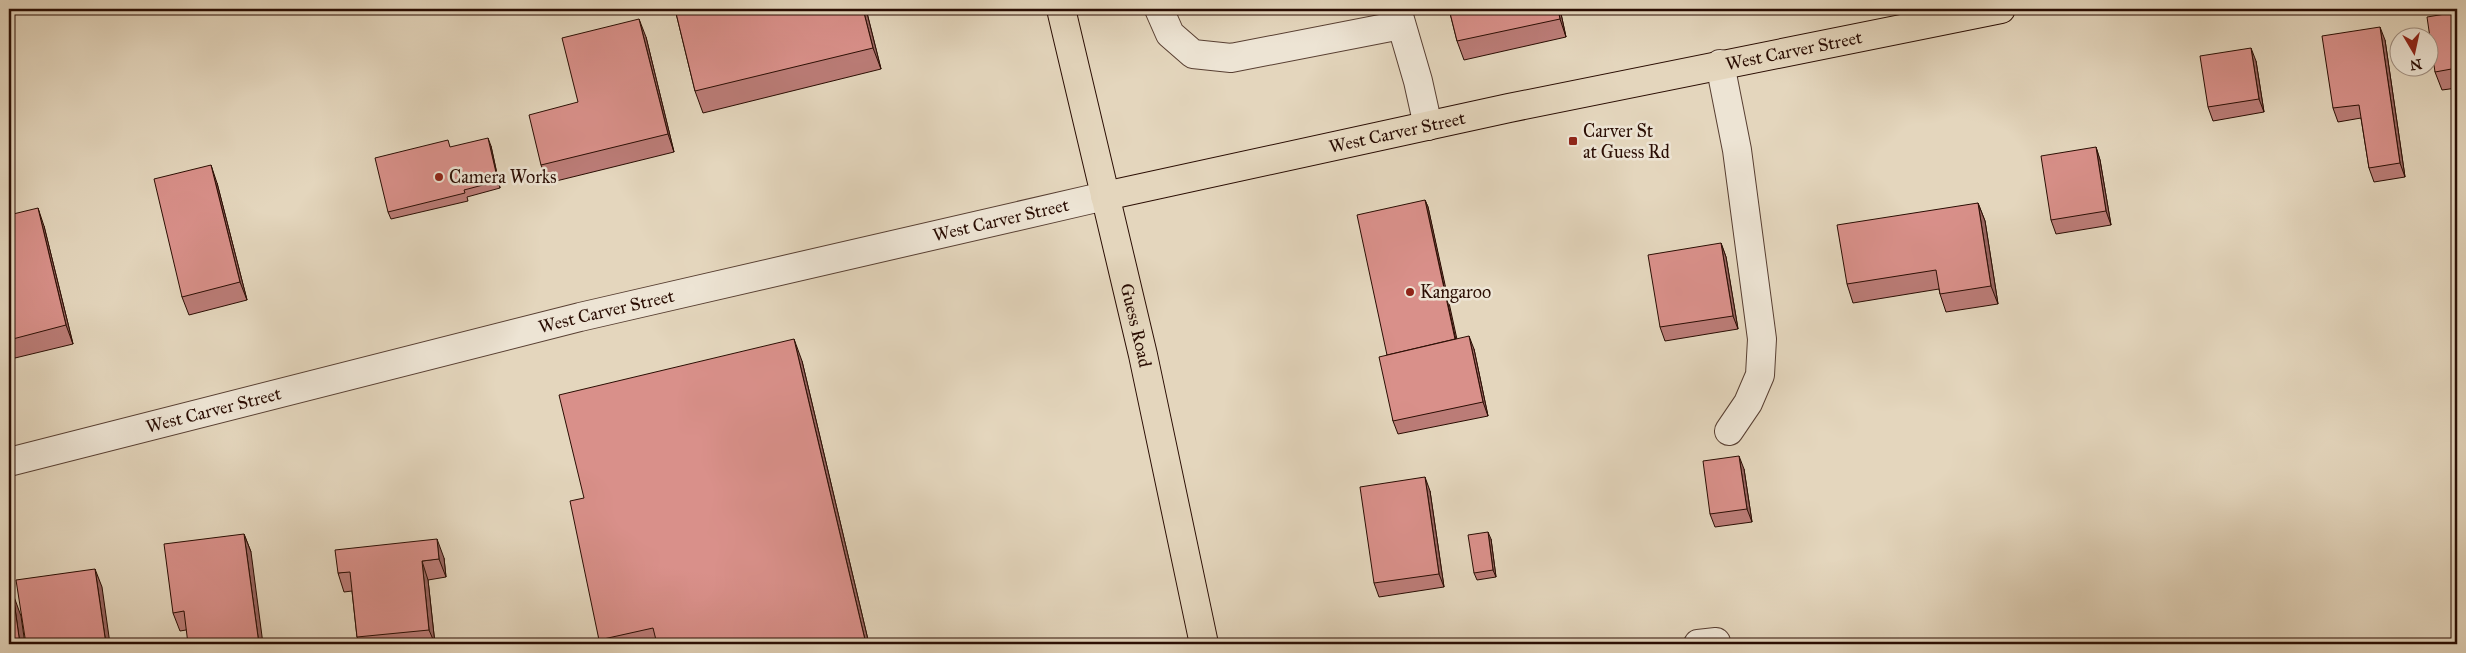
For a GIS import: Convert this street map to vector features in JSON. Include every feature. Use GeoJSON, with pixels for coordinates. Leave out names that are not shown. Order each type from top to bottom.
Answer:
{"type":"FeatureCollection","features":[{"type":"Feature","properties":{"kind":"main road","name":"Guess Road"},"geometry":{"type":"LineString","coordinates":[[1062,9],[1143,355],[1204,644]]}},
{"type":"Feature","properties":{"kind":"main road","name":"West Carver Street"},"geometry":{"type":"LineString","coordinates":[[1105,196],[1720,64],[2001,9]]}},
{"type":"Feature","properties":{"kind":"street"},"geometry":{"type":"LineString","coordinates":[[1159,9],[1170,34],[1193,54],[1231,58],[1399,17],[1418,81],[1428,126]]}},
{"type":"Feature","properties":{"kind":"street"},"geometry":{"type":"LineString","coordinates":[[1720,64],[1736,150],[1762,339],[1760,375],[1748,403],[1729,431]]}},
{"type":"Feature","properties":{"kind":"street","name":"West Carver Street"},"geometry":{"type":"LineString","coordinates":[[9,462],[580,317],[1105,196]]}},
{"type":"Feature","properties":{"kind":"building"},"geometry":{"type":"Polygon","coordinates":[[[675,9],[863,9],[873,48],[695,91],[675,9]]]}},
{"type":"Feature","properties":{"kind":"building"},"geometry":{"type":"Polygon","coordinates":[[[1449,9],[1558,9],[1560,19],[1457,41],[1449,9]]]}},
{"type":"Feature","properties":{"kind":"building"},"geometry":{"type":"Polygon","coordinates":[[[2457,12],[2457,68],[2438,71],[2438,28],[2429,28],[2427,17],[2457,12]]]}},
{"type":"Feature","properties":{"kind":"building"},"geometry":{"type":"Polygon","coordinates":[[[639,19],[668,134],[541,165],[529,115],[578,102],[562,38],[639,19]]]}},
{"type":"Feature","properties":{"kind":"building"},"geometry":{"type":"Polygon","coordinates":[[[2380,27],[2400,163],[2369,168],[2359,105],[2333,108],[2322,36],[2380,27]]]}},
{"type":"Feature","properties":{"kind":"building"},"geometry":{"type":"Polygon","coordinates":[[[2251,48],[2259,99],[2208,107],[2200,56],[2251,48]]]}},
{"type":"Feature","properties":{"kind":"building","name":"Camera Works"},"geometry":{"type":"Polygon","coordinates":[[[488,138],[498,181],[464,190],[465,193],[388,212],[375,158],[448,140],[450,147],[488,138]]]}},
{"type":"Feature","properties":{"kind":"building"},"geometry":{"type":"Polygon","coordinates":[[[2096,147],[2106,211],[2051,220],[2041,156],[2096,147]]]}},
{"type":"Feature","properties":{"kind":"building"},"geometry":{"type":"Polygon","coordinates":[[[211,165],[240,282],[182,297],[154,179],[211,165]]]}},
{"type":"Feature","properties":{"kind":"building","name":"Kangaroo"},"geometry":{"type":"Polygon","coordinates":[[[1425,200],[1455,339],[1387,355],[1357,215],[1425,200]]]}},
{"type":"Feature","properties":{"kind":"building"},"geometry":{"type":"Polygon","coordinates":[[[1978,203],[1991,286],[1940,294],[1936,270],[1847,284],[1837,225],[1978,203]]]}},
{"type":"Feature","properties":{"kind":"building"},"geometry":{"type":"Polygon","coordinates":[[[38,208],[66,325],[9,340],[9,215],[38,208]]]}},
{"type":"Feature","properties":{"kind":"building"},"geometry":{"type":"Polygon","coordinates":[[[1721,243],[1733,316],[1660,327],[1648,255],[1721,243]]]}},
{"type":"Feature","properties":{"kind":"building"},"geometry":{"type":"Polygon","coordinates":[[[1469,336],[1483,402],[1393,421],[1379,357],[1469,336]]]}},
{"type":"Feature","properties":{"kind":"building"},"geometry":{"type":"Polygon","coordinates":[[[794,339],[866,644],[657,644],[653,628],[599,640],[570,501],[584,498],[559,395],[794,339]]]}},
{"type":"Feature","properties":{"kind":"building"},"geometry":{"type":"Polygon","coordinates":[[[1739,456],[1747,509],[1710,514],[1703,461],[1739,456]]]}},
{"type":"Feature","properties":{"kind":"building"},"geometry":{"type":"Polygon","coordinates":[[[1425,477],[1439,574],[1374,583],[1360,487],[1425,477]]]}},
{"type":"Feature","properties":{"kind":"building"},"geometry":{"type":"Polygon","coordinates":[[[1488,532],[1493,570],[1474,573],[1468,535],[1488,532]]]}},
{"type":"Feature","properties":{"kind":"building"},"geometry":{"type":"Polygon","coordinates":[[[244,534],[259,644],[188,644],[184,611],[173,613],[164,544],[244,534]]]}},
{"type":"Feature","properties":{"kind":"building"},"geometry":{"type":"Polygon","coordinates":[[[437,539],[439,559],[422,561],[429,630],[357,637],[350,572],[338,573],[335,550],[437,539]]]}},
{"type":"Feature","properties":{"kind":"building"},"geometry":{"type":"Polygon","coordinates":[[[95,569],[106,644],[26,644],[16,580],[95,569]]]}},
{"type":"Feature","properties":{"kind":"building"},"geometry":{"type":"Polygon","coordinates":[[[13,594],[20,644],[9,644],[9,595],[13,594]]]}},
{"type":"Feature","properties":{"kind":"place","name":"Carver St at Guess Rd"},"geometry":{"type":"Point","coordinates":[1573,141]}},
{"type":"Feature","properties":{"kind":"place","name":"Camera Works"},"geometry":{"type":"Point","coordinates":[439,177]}},
{"type":"Feature","properties":{"kind":"place","name":"Kangaroo"},"geometry":{"type":"Point","coordinates":[1410,292]}}]}
